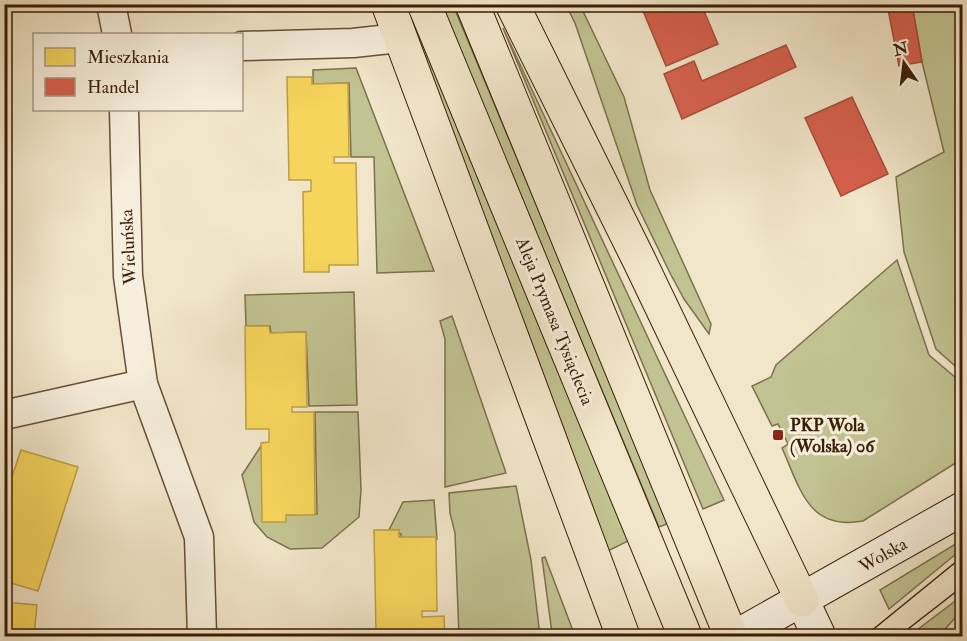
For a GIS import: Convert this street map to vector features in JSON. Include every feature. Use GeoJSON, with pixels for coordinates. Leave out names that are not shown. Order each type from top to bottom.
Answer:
{"type":"FeatureCollection","features":[{"type":"Feature","properties":{"kind":"main road"},"geometry":{"type":"LineString","coordinates":[[388,4],[623,636]]}},
{"type":"Feature","properties":{"kind":"main road","name":"Aleja Prymasa Tysiąclecia"},"geometry":{"type":"LineString","coordinates":[[424,4],[685,636]]}},
{"type":"Feature","properties":{"kind":"main road"},"geometry":{"type":"LineString","coordinates":[[472,4],[731,636]]}},
{"type":"Feature","properties":{"kind":"main road"},"geometry":{"type":"LineString","coordinates":[[512,4],[639,260],[819,636]]}},
{"type":"Feature","properties":{"kind":"main road","name":"Wolska"},"geometry":{"type":"LineString","coordinates":[[737,636],[963,509]]}},
{"type":"Feature","properties":{"kind":"street"},"geometry":{"type":"LineString","coordinates":[[111,4],[117,33]]}},
{"type":"Feature","properties":{"kind":"street"},"geometry":{"type":"LineString","coordinates":[[243,46],[353,43],[399,38]]}},
{"type":"Feature","properties":{"kind":"street","name":"Wieluńska"},"geometry":{"type":"LineString","coordinates":[[124,111],[128,276],[142,384],[199,537],[202,636]]}},
{"type":"Feature","properties":{"kind":"street"},"geometry":{"type":"LineString","coordinates":[[4,415],[142,384]]}},
{"type":"Feature","properties":{"kind":"green space"},"geometry":{"type":"Polygon","coordinates":[[[403,5],[407,5],[630,540],[606,552],[403,5]]]}},
{"type":"Feature","properties":{"kind":"green space"},"geometry":{"type":"Polygon","coordinates":[[[441,5],[453,5],[669,523],[659,527],[441,5]]]}},
{"type":"Feature","properties":{"kind":"green space"},"geometry":{"type":"Polygon","coordinates":[[[566,5],[580,5],[624,97],[650,190],[711,324],[709,334],[684,299],[637,205],[575,23],[566,5]]]}},
{"type":"Feature","properties":{"kind":"green space"},"geometry":{"type":"Polygon","coordinates":[[[912,5],[962,5],[962,372],[936,349],[904,252],[896,177],[944,152],[922,62],[912,5]]]}},
{"type":"Feature","properties":{"kind":"green space"},"geometry":{"type":"Polygon","coordinates":[[[503,28],[724,500],[703,509],[503,28]]]}},
{"type":"Feature","properties":{"kind":"green space"},"geometry":{"type":"Polygon","coordinates":[[[356,68],[434,271],[377,273],[374,157],[351,157],[349,83],[313,84],[313,70],[356,68]]]}},
{"type":"Feature","properties":{"kind":"green space"},"geometry":{"type":"Polygon","coordinates":[[[897,260],[929,355],[962,383],[962,459],[863,521],[844,522],[830,519],[818,513],[801,491],[782,448],[788,444],[778,424],[772,426],[752,386],[771,377],[776,365],[897,260]]]}},
{"type":"Feature","properties":{"kind":"green space"},"geometry":{"type":"Polygon","coordinates":[[[354,292],[357,405],[309,406],[306,332],[271,333],[270,326],[246,326],[245,295],[354,292]]]}},
{"type":"Feature","properties":{"kind":"green space"},"geometry":{"type":"Polygon","coordinates":[[[452,316],[506,473],[445,487],[445,339],[440,321],[452,316]]]}},
{"type":"Feature","properties":{"kind":"green space"},"geometry":{"type":"Polygon","coordinates":[[[315,412],[358,412],[361,490],[359,517],[322,548],[290,549],[267,537],[254,522],[242,475],[263,443],[286,515],[317,514],[315,412]]]}},
{"type":"Feature","properties":{"kind":"green space"},"geometry":{"type":"Polygon","coordinates":[[[516,486],[531,560],[540,636],[459,636],[455,533],[450,513],[449,493],[516,486]]]}},
{"type":"Feature","properties":{"kind":"green space"},"geometry":{"type":"Polygon","coordinates":[[[434,500],[437,539],[401,540],[401,534],[387,534],[403,502],[434,500]]]}},
{"type":"Feature","properties":{"kind":"green space"},"geometry":{"type":"Polygon","coordinates":[[[962,540],[962,549],[889,609],[880,590],[962,540]]]}},
{"type":"Feature","properties":{"kind":"green space"},"geometry":{"type":"Polygon","coordinates":[[[545,557],[575,636],[555,636],[552,633],[542,558],[545,557]]]}},
{"type":"Feature","properties":{"kind":"green space"},"geometry":{"type":"Polygon","coordinates":[[[962,596],[962,610],[939,636],[909,636],[962,596]]]}},
{"type":"Feature","properties":{"kind":"building: Mieszkania"},"geometry":{"type":"Polygon","coordinates":[[[287,77],[312,77],[312,84],[348,83],[349,157],[334,157],[334,163],[356,163],[358,265],[329,265],[329,272],[304,272],[303,192],[311,191],[311,180],[289,180],[287,77]]]}},
{"type":"Feature","properties":{"kind":"building: Mieszkania"},"geometry":{"type":"Polygon","coordinates":[[[245,326],[269,326],[270,333],[306,332],[307,407],[292,407],[292,412],[314,412],[315,515],[286,515],[286,522],[262,522],[261,443],[269,442],[269,429],[246,429],[245,326]]]}},
{"type":"Feature","properties":{"kind":"building: Mieszkania"},"geometry":{"type":"Polygon","coordinates":[[[21,450],[78,467],[38,591],[4,581],[4,500],[21,450]]]}},
{"type":"Feature","properties":{"kind":"building: Mieszkania"},"geometry":{"type":"Polygon","coordinates":[[[374,530],[399,530],[399,537],[436,537],[437,611],[422,611],[422,617],[444,616],[445,636],[399,636],[399,633],[376,633],[374,530]]]}},
{"type":"Feature","properties":{"kind":"building: Mieszkania"},"geometry":{"type":"Polygon","coordinates":[[[4,602],[37,605],[34,636],[4,636],[4,602]]]}},
{"type":"Feature","properties":{"kind":"building: Handel"},"geometry":{"type":"Polygon","coordinates":[[[645,4],[701,4],[718,44],[666,66],[641,6],[645,4]]]}},
{"type":"Feature","properties":{"kind":"building: Handel"},"geometry":{"type":"Polygon","coordinates":[[[887,4],[912,4],[922,62],[899,66],[887,4]]]}},
{"type":"Feature","properties":{"kind":"building: Handel"},"geometry":{"type":"Polygon","coordinates":[[[786,45],[796,67],[682,119],[664,74],[694,61],[702,81],[786,45]]]}},
{"type":"Feature","properties":{"kind":"building: Handel"},"geometry":{"type":"Polygon","coordinates":[[[852,97],[888,174],[841,196],[805,118],[852,97]]]}},
{"type":"Feature","properties":{"kind":"tram line"},"geometry":{"type":"LineString","coordinates":[[865,636],[962,557]]}},
{"type":"Feature","properties":{"kind":"tram line"},"geometry":{"type":"LineString","coordinates":[[899,636],[962,587]]}},
{"type":"Feature","properties":{"kind":"place","name":"PKP Wola (Wolska) 06"},"geometry":{"type":"Point","coordinates":[778,435]}}]}
